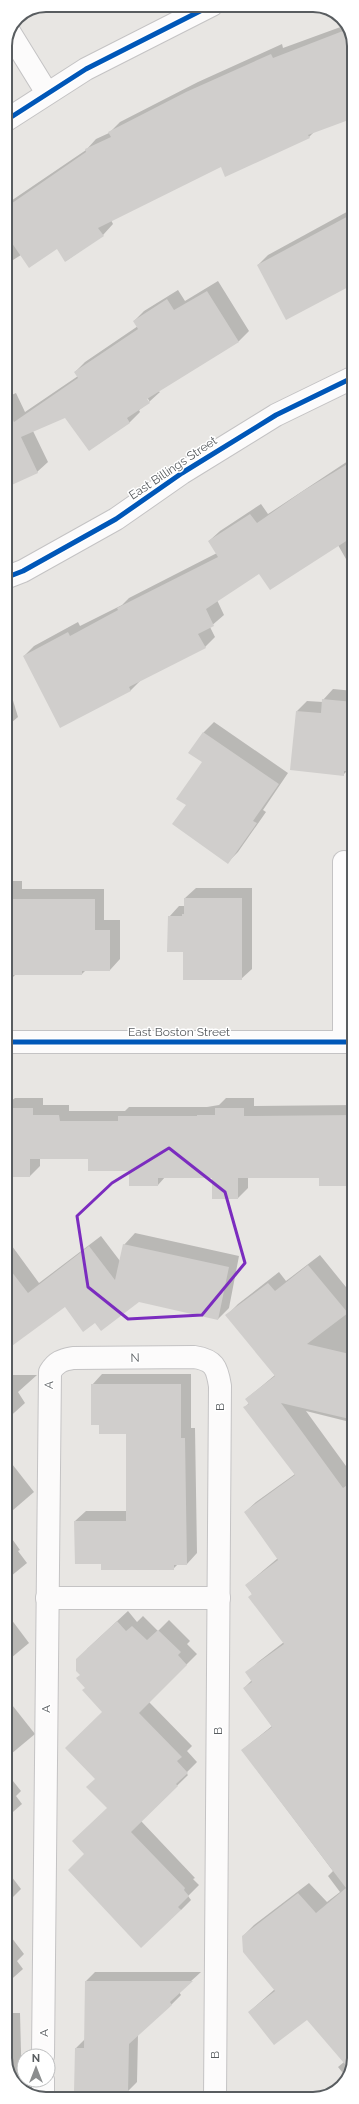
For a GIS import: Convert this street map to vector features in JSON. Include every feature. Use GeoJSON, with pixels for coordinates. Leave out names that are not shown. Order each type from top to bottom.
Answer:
{"type":"FeatureCollection","features":[{"type":"Feature","properties":{"kind":"street"},"geometry":{"type":"LineString","coordinates":[[12,116],[100,62],[198,12]]}},
{"type":"Feature","properties":{"kind":"street"},"geometry":{"type":"LineString","coordinates":[[13,38],[48,93]]}},
{"type":"Feature","properties":{"kind":"street","name":"East Billings Street"},"geometry":{"type":"LineString","coordinates":[[12,575],[23,571],[116,519],[182,472],[276,415],[347,380]]}},
{"type":"Feature","properties":{"kind":"street"},"geometry":{"type":"LineString","coordinates":[[344,862],[347,970]]}},
{"type":"Feature","properties":{"kind":"street","name":"East Boston Street"},"geometry":{"type":"LineString","coordinates":[[12,1042],[347,1042]]}},
{"type":"Feature","properties":{"kind":"street","name":"N"},"geometry":{"type":"LineString","coordinates":[[54,1364],[73,1358],[194,1357],[205,1358],[214,1364]]}},
{"type":"Feature","properties":{"kind":"street","name":"A"},"geometry":{"type":"LineString","coordinates":[[43,2048],[48,1383],[50,1372],[54,1364]]}},
{"type":"Feature","properties":{"kind":"street","name":"B"},"geometry":{"type":"LineString","coordinates":[[214,1364],[219,1374],[220,1386],[215,2092]]}},
{"type":"Feature","properties":{"kind":"street"},"geometry":{"type":"LineString","coordinates":[[47,1598],[219,1598]]}},
{"type":"Feature","properties":{"kind":"highlighted area"},"geometry":{"type":"Polygon","coordinates":[[[169,1148],[225,1192],[245,1263],[202,1315],[128,1319],[88,1287],[77,1216],[112,1183],[169,1148]]]}},
{"type":"Feature","properties":{"kind":"building"},"geometry":{"type":"Polygon","coordinates":[[[344,31],[347,41],[347,121],[308,135],[310,138],[225,177],[221,167],[98,228],[104,236],[65,262],[57,249],[29,268],[12,243],[12,203],[86,152],[85,149],[111,137],[108,132],[186,92],[271,54],[273,58],[344,31]]]}},
{"type":"Feature","properties":{"kind":"building"},"geometry":{"type":"Polygon","coordinates":[[[347,217],[347,288],[286,320],[257,265],[347,217]]]}},
{"type":"Feature","properties":{"kind":"building"},"geometry":{"type":"Polygon","coordinates":[[[207,291],[239,342],[147,399],[150,403],[127,418],[130,423],[89,451],[65,418],[21,437],[38,473],[12,485],[12,418],[14,422],[78,378],[74,372],[138,329],[133,321],[167,299],[174,310],[207,291]]]}},
{"type":"Feature","properties":{"kind":"building"},"geometry":{"type":"Polygon","coordinates":[[[347,464],[347,540],[270,590],[259,574],[206,609],[214,626],[198,634],[206,648],[129,687],[131,691],[60,728],[23,656],[68,632],[70,636],[118,610],[117,608],[218,557],[208,541],[250,514],[257,523],[303,491],[347,464]]]}},
{"type":"Feature","properties":{"kind":"building"},"geometry":{"type":"Polygon","coordinates":[[[322,699],[347,701],[347,771],[344,771],[344,776],[290,770],[296,711],[321,713],[322,699]]]}},
{"type":"Feature","properties":{"kind":"building"},"geometry":{"type":"Polygon","coordinates":[[[203,732],[279,784],[253,821],[257,823],[228,864],[172,824],[186,805],[176,799],[202,762],[188,753],[203,732]]]}},
{"type":"Feature","properties":{"kind":"building"},"geometry":{"type":"Polygon","coordinates":[[[184,898],[242,898],[242,980],[183,980],[183,952],[167,952],[168,916],[182,916],[182,914],[184,914],[184,898]]]}},
{"type":"Feature","properties":{"kind":"building"},"geometry":{"type":"Polygon","coordinates":[[[12,899],[95,899],[95,930],[110,930],[110,971],[82,971],[82,975],[12,975],[12,899]]]}},
{"type":"Feature","properties":{"kind":"building"},"geometry":{"type":"Polygon","coordinates":[[[12,1108],[33,1108],[33,1115],[59,1115],[60,1121],[118,1121],[118,1116],[215,1115],[215,1108],[244,1108],[244,1116],[347,1115],[347,1186],[319,1186],[319,1178],[238,1178],[238,1199],[212,1199],[212,1178],[158,1178],[158,1186],[129,1186],[129,1171],[88,1171],[88,1159],[30,1159],[30,1177],[12,1177],[12,1108]]]}},
{"type":"Feature","properties":{"kind":"building"},"geometry":{"type":"Polygon","coordinates":[[[123,1244],[229,1267],[218,1320],[139,1302],[101,1331],[95,1323],[83,1332],[65,1307],[12,1346],[12,1272],[28,1293],[89,1246],[115,1280],[123,1244]]]}},
{"type":"Feature","properties":{"kind":"building"},"geometry":{"type":"Polygon","coordinates":[[[308,1265],[347,1312],[347,1314],[307,1344],[347,1353],[347,1418],[281,1403],[343,1488],[347,1485],[346,2065],[307,2020],[274,2045],[248,2012],[275,1991],[243,1952],[242,1936],[298,1893],[316,1913],[346,1888],[241,1750],[272,1727],[243,1688],[252,1682],[245,1672],[284,1644],[248,1597],[252,1594],[245,1585],[278,1560],[244,1512],[295,1475],[243,1407],[249,1404],[245,1399],[275,1376],[225,1315],[268,1283],[275,1291],[308,1265]]]}},
{"type":"Feature","properties":{"kind":"building"},"geometry":{"type":"Polygon","coordinates":[[[91,1384],[181,1384],[181,1438],[185,1438],[187,1565],[174,1565],[174,1570],[101,1570],[101,1564],[75,1564],[74,1521],[126,1521],[126,1434],[99,1434],[99,1425],[91,1425],[91,1384]]]}},
{"type":"Feature","properties":{"kind":"building"},"geometry":{"type":"Polygon","coordinates":[[[117,1621],[126,1631],[132,1626],[147,1640],[158,1630],[181,1652],[178,1655],[187,1665],[139,1713],[182,1757],[177,1761],[188,1773],[176,1784],[178,1786],[131,1832],[185,1888],[184,1890],[189,1896],[178,1907],[181,1910],[141,1948],[68,1870],[84,1854],[72,1841],[107,1808],[86,1787],[95,1779],[65,1748],[102,1712],[82,1690],[85,1688],[76,1678],[80,1675],[76,1671],[76,1659],[117,1621]]]}},
{"type":"Feature","properties":{"kind":"building"},"geometry":{"type":"Polygon","coordinates":[[[85,1981],[193,1981],[170,2002],[172,2005],[129,2044],[128,2092],[74,2092],[75,2048],[84,2048],[85,1981]]]}},
{"type":"Feature","properties":{"kind":"cycle path"},"geometry":{"type":"LineString","coordinates":[[12,117],[86,69],[198,12]]}},
{"type":"Feature","properties":{"kind":"cycle path"},"geometry":{"type":"LineString","coordinates":[[12,575],[23,571],[116,519],[182,473],[276,415],[347,380]]}},
{"type":"Feature","properties":{"kind":"cycle path"},"geometry":{"type":"LineString","coordinates":[[12,1042],[347,1042]]}}]}
